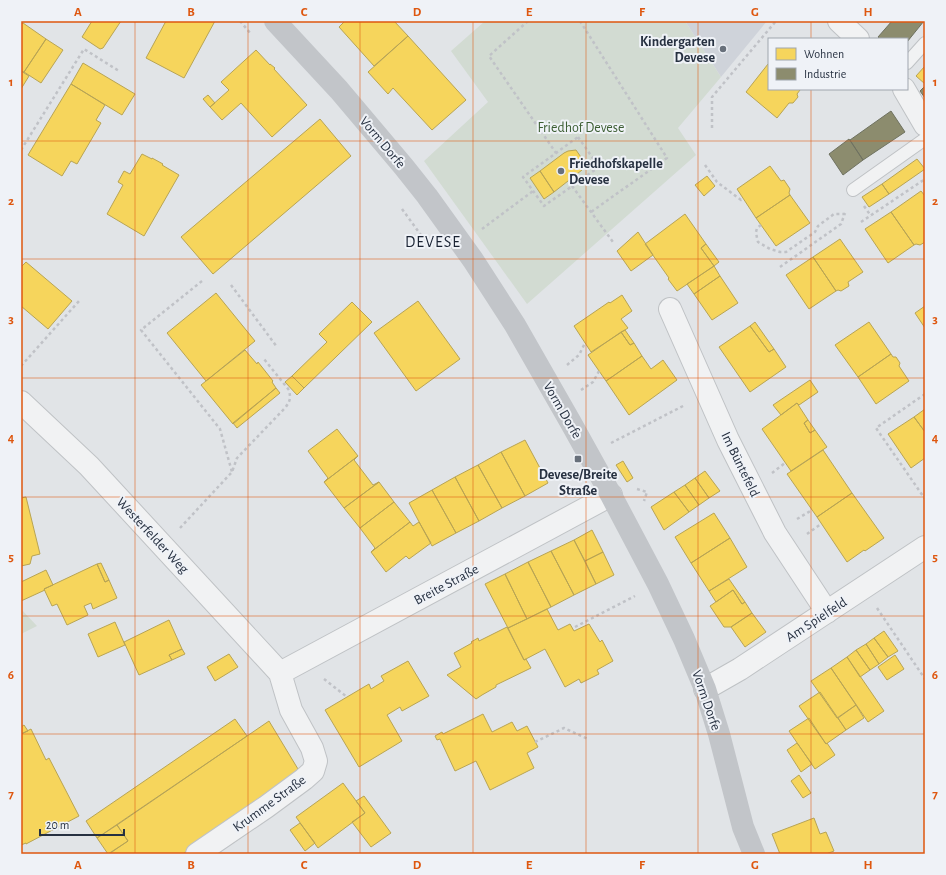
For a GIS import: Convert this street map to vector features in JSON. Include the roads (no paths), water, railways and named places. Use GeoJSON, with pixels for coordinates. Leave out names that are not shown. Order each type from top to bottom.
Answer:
{"type":"FeatureCollection","features":[{"type":"Feature","properties":{"kind":"main road","name":"Vorm Dorfe"},"geometry":{"type":"LineString","coordinates":[[275,21],[339,90],[427,196],[473,260],[515,325],[611,495],[658,584],[684,639],[705,688],[719,734],[742,827],[754,854]]}},
{"type":"Feature","properties":{"kind":"street"},"geometry":{"type":"LineString","coordinates":[[839,21],[857,38]]}},
{"type":"Feature","properties":{"kind":"street"},"geometry":{"type":"LineString","coordinates":[[905,90],[925,125]]}},
{"type":"Feature","properties":{"kind":"street","name":"Im Büntefeld"},"geometry":{"type":"LineString","coordinates":[[670,309],[728,440],[775,534],[827,612]]}},
{"type":"Feature","properties":{"kind":"street","name":"Westerfelder Weg"},"geometry":{"type":"LineString","coordinates":[[21,402],[89,466],[280,673]]}},
{"type":"Feature","properties":{"kind":"street","name":"Breite Straße"},"geometry":{"type":"LineString","coordinates":[[280,673],[611,495]]}},
{"type":"Feature","properties":{"kind":"street","name":"Am Spielfeld"},"geometry":{"type":"LineString","coordinates":[[705,688],[740,669],[925,547]]}},
{"type":"Feature","properties":{"kind":"street","name":"Krumme Straße"},"geometry":{"type":"LineString","coordinates":[[196,854],[266,807],[313,771],[316,761],[312,748],[291,710],[280,673]]}},
{"type":"Feature","properties":{"kind":"lane"},"geometry":{"type":"LineString","coordinates":[[908,62],[925,43]]}},
{"type":"Feature","properties":{"kind":"lane"},"geometry":{"type":"LineString","coordinates":[[853,190],[925,139]]}},
{"type":"Feature","properties":{"kind":"place","name":"Kindergarten Devese"},"geometry":{"type":"Point","coordinates":[723,49]}},
{"type":"Feature","properties":{"kind":"place","name":"Friedhofskapelle Devese"},"geometry":{"type":"Point","coordinates":[561,171]}},
{"type":"Feature","properties":{"kind":"place","name":"Devese/Breite Straße"},"geometry":{"type":"Point","coordinates":[578,459]}},
{"type":"Feature","properties":{"kind":"district","name":"DEVESE"},"geometry":{"type":"Point","coordinates":[433,241]}},
{"type":"Feature","properties":{"kind":"park label","name":"Friedhof Devese"},"geometry":{"type":"Point","coordinates":[581,127]}}]}
